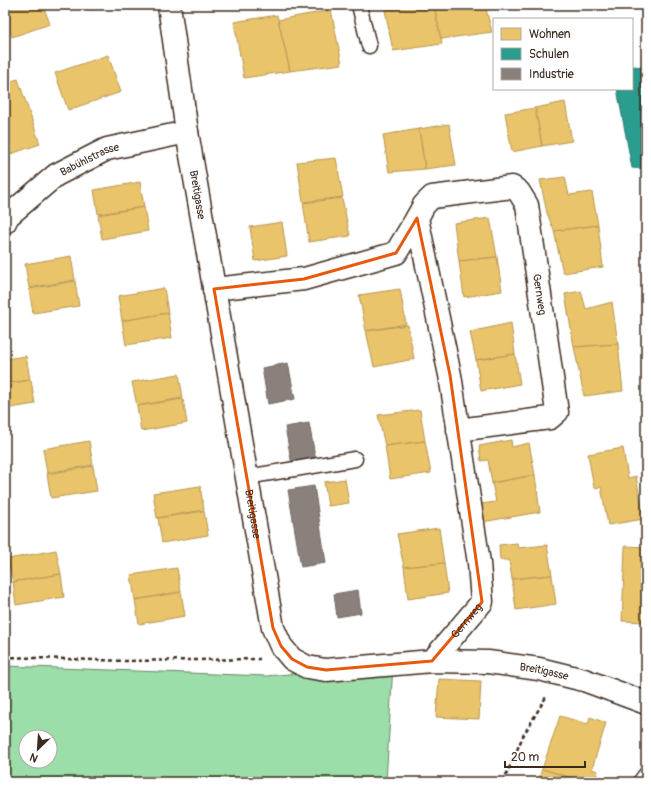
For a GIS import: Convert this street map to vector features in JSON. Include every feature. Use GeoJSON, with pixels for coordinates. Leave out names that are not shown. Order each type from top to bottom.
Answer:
{"type":"FeatureCollection","features":[{"type":"Feature","properties":{"kind":"street","name":"Breitigasse"},"geometry":{"type":"LineString","coordinates":[[169,5],[187,132],[273,628],[281,646],[292,659],[307,667],[326,670],[432,661],[488,662],[539,669],[584,680],[646,704]]}},
{"type":"Feature","properties":{"kind":"street","name":"Babühlstrasse"},"geometry":{"type":"LineString","coordinates":[[6,217],[56,174],[107,149],[187,132]]}},
{"type":"Feature","properties":{"kind":"street","name":"Gernweg"},"geometry":{"type":"LineString","coordinates":[[214,290],[304,279],[396,253],[424,205],[432,197],[512,187],[519,192],[527,205],[558,412],[550,418],[458,430]]}},
{"type":"Feature","properties":{"kind":"street","name":"Gernweg"},"geometry":{"type":"LineString","coordinates":[[417,218],[450,375],[479,563],[482,602],[432,661]]}},
{"type":"Feature","properties":{"kind":"lane"},"geometry":{"type":"LineString","coordinates":[[359,5],[369,46]]}},
{"type":"Feature","properties":{"kind":"lane"},"geometry":{"type":"LineString","coordinates":[[247,477],[355,459]]}},
{"type":"Feature","properties":{"kind":"lane"},"geometry":{"type":"LineString","coordinates":[[640,782],[646,774]]}},
{"type":"Feature","properties":{"kind":"path"},"geometry":{"type":"LineString","coordinates":[[5,657],[126,662],[292,659]]}},
{"type":"Feature","properties":{"kind":"path"},"geometry":{"type":"LineString","coordinates":[[503,782],[523,736],[559,674]]}},
{"type":"Feature","properties":{"kind":"highlighted area"},"geometry":{"type":"Polygon","coordinates":[[[417,218],[450,375],[482,602],[432,661],[326,670],[307,667],[292,659],[281,646],[273,628],[214,289],[304,279],[396,253],[417,218]]]}},
{"type":"Feature","properties":{"kind":"green space"},"geometry":{"type":"Polygon","coordinates":[[[393,665],[386,782],[5,782],[5,666],[266,676],[393,665]]]}},
{"type":"Feature","properties":{"kind":"building: Wohnen"},"geometry":{"type":"Polygon","coordinates":[[[5,5],[43,5],[50,24],[12,37],[5,15],[5,5]]]}},
{"type":"Feature","properties":{"kind":"building: Wohnen"},"geometry":{"type":"Polygon","coordinates":[[[90,5],[106,5],[92,10],[90,5]]]}},
{"type":"Feature","properties":{"kind":"building: Wohnen"},"geometry":{"type":"Polygon","coordinates":[[[384,5],[434,5],[442,44],[393,51],[384,5]]]}},
{"type":"Feature","properties":{"kind":"building: Wohnen"},"geometry":{"type":"Polygon","coordinates":[[[434,5],[485,5],[492,32],[441,39],[434,5]]]}},
{"type":"Feature","properties":{"kind":"building: Wohnen"},"geometry":{"type":"Polygon","coordinates":[[[331,10],[342,64],[290,71],[278,20],[331,10]]]}},
{"type":"Feature","properties":{"kind":"building: Wohnen"},"geometry":{"type":"Polygon","coordinates":[[[277,15],[290,71],[244,78],[234,22],[277,15]]]}},
{"type":"Feature","properties":{"kind":"building: Wohnen"},"geometry":{"type":"Polygon","coordinates":[[[108,55],[121,92],[68,110],[55,73],[108,55]]]}},
{"type":"Feature","properties":{"kind":"building: Wohnen"},"geometry":{"type":"Polygon","coordinates":[[[18,79],[40,144],[5,156],[5,83],[18,79]]]}},
{"type":"Feature","properties":{"kind":"building: Wohnen"},"geometry":{"type":"Polygon","coordinates":[[[565,102],[572,141],[542,146],[535,108],[565,102]]]}},
{"type":"Feature","properties":{"kind":"building: Wohnen"},"geometry":{"type":"Polygon","coordinates":[[[535,108],[542,146],[512,152],[505,113],[535,108]]]}},
{"type":"Feature","properties":{"kind":"building: Wohnen"},"geometry":{"type":"Polygon","coordinates":[[[449,124],[456,165],[425,169],[419,129],[449,124]]]}},
{"type":"Feature","properties":{"kind":"building: Wohnen"},"geometry":{"type":"Polygon","coordinates":[[[419,129],[425,169],[389,172],[383,135],[419,129]]]}},
{"type":"Feature","properties":{"kind":"building: Wohnen"},"geometry":{"type":"Polygon","coordinates":[[[336,158],[343,197],[303,202],[297,162],[336,158]]]}},
{"type":"Feature","properties":{"kind":"building: Wohnen"},"geometry":{"type":"Polygon","coordinates":[[[565,177],[569,195],[592,192],[598,225],[554,231],[547,213],[540,180],[565,177]]]}},
{"type":"Feature","properties":{"kind":"building: Wohnen"},"geometry":{"type":"Polygon","coordinates":[[[140,182],[144,207],[98,214],[94,190],[140,182]]]}},
{"type":"Feature","properties":{"kind":"building: Wohnen"},"geometry":{"type":"Polygon","coordinates":[[[342,198],[350,236],[309,242],[303,203],[342,198]]]}},
{"type":"Feature","properties":{"kind":"building: Wohnen"},"geometry":{"type":"Polygon","coordinates":[[[144,207],[148,231],[102,239],[98,215],[144,207]]]}},
{"type":"Feature","properties":{"kind":"building: Wohnen"},"geometry":{"type":"Polygon","coordinates":[[[490,218],[497,257],[459,261],[454,223],[490,218]]]}},
{"type":"Feature","properties":{"kind":"building: Wohnen"},"geometry":{"type":"Polygon","coordinates":[[[282,222],[287,256],[255,261],[250,227],[282,222]]]}},
{"type":"Feature","properties":{"kind":"building: Wohnen"},"geometry":{"type":"Polygon","coordinates":[[[598,225],[603,267],[563,273],[554,231],[598,225]]]}},
{"type":"Feature","properties":{"kind":"building: Wohnen"},"geometry":{"type":"Polygon","coordinates":[[[71,256],[75,280],[29,288],[25,264],[71,256]]]}},
{"type":"Feature","properties":{"kind":"building: Wohnen"},"geometry":{"type":"Polygon","coordinates":[[[497,257],[502,291],[464,297],[459,261],[497,257]]]}},
{"type":"Feature","properties":{"kind":"building: Wohnen"},"geometry":{"type":"Polygon","coordinates":[[[75,281],[79,306],[33,313],[29,289],[75,281]]]}},
{"type":"Feature","properties":{"kind":"building: Wohnen"},"geometry":{"type":"Polygon","coordinates":[[[164,288],[168,313],[122,321],[118,296],[164,288]]]}},
{"type":"Feature","properties":{"kind":"building: Wohnen"},"geometry":{"type":"Polygon","coordinates":[[[400,289],[406,324],[366,331],[359,295],[400,289]]]}},
{"type":"Feature","properties":{"kind":"building: Wohnen"},"geometry":{"type":"Polygon","coordinates":[[[581,291],[586,309],[612,302],[618,344],[574,347],[565,294],[581,291]]]}},
{"type":"Feature","properties":{"kind":"building: Wohnen"},"geometry":{"type":"Polygon","coordinates":[[[168,313],[172,338],[126,345],[122,321],[168,313]]]}},
{"type":"Feature","properties":{"kind":"building: Wohnen"},"geometry":{"type":"Polygon","coordinates":[[[511,323],[515,354],[476,360],[470,332],[511,323]]]}},
{"type":"Feature","properties":{"kind":"building: Wohnen"},"geometry":{"type":"Polygon","coordinates":[[[408,325],[414,359],[374,367],[366,331],[408,325]]]}},
{"type":"Feature","properties":{"kind":"building: Wohnen"},"geometry":{"type":"Polygon","coordinates":[[[618,344],[623,391],[584,396],[574,347],[618,344]]]}},
{"type":"Feature","properties":{"kind":"building: Wohnen"},"geometry":{"type":"Polygon","coordinates":[[[515,354],[520,384],[481,391],[476,360],[515,354]]]}},
{"type":"Feature","properties":{"kind":"building: Wohnen"},"geometry":{"type":"Polygon","coordinates":[[[26,356],[30,380],[5,384],[5,359],[26,356]]]}},
{"type":"Feature","properties":{"kind":"building: Wohnen"},"geometry":{"type":"Polygon","coordinates":[[[179,374],[183,398],[137,406],[132,382],[179,374]]]}},
{"type":"Feature","properties":{"kind":"building: Wohnen"},"geometry":{"type":"Polygon","coordinates":[[[31,380],[35,404],[5,409],[5,384],[31,380]]]}},
{"type":"Feature","properties":{"kind":"building: Wohnen"},"geometry":{"type":"Polygon","coordinates":[[[183,399],[187,423],[141,431],[137,406],[183,399]]]}},
{"type":"Feature","properties":{"kind":"building: Wohnen"},"geometry":{"type":"Polygon","coordinates":[[[420,410],[425,441],[385,446],[378,415],[420,410]]]}},
{"type":"Feature","properties":{"kind":"building: Wohnen"},"geometry":{"type":"Polygon","coordinates":[[[511,440],[512,447],[529,443],[535,475],[492,483],[488,460],[481,461],[479,446],[511,440]]]}},
{"type":"Feature","properties":{"kind":"building: Wohnen"},"geometry":{"type":"Polygon","coordinates":[[[89,441],[93,465],[47,473],[43,449],[89,441]]]}},
{"type":"Feature","properties":{"kind":"building: Wohnen"},"geometry":{"type":"Polygon","coordinates":[[[425,441],[431,473],[390,479],[385,446],[425,441]]]}},
{"type":"Feature","properties":{"kind":"building: Wohnen"},"geometry":{"type":"Polygon","coordinates":[[[623,448],[628,478],[636,476],[644,519],[608,525],[601,487],[594,488],[588,454],[623,448]]]}},
{"type":"Feature","properties":{"kind":"building: Wohnen"},"geometry":{"type":"Polygon","coordinates":[[[93,466],[97,491],[51,498],[47,474],[93,466]]]}},
{"type":"Feature","properties":{"kind":"building: Wohnen"},"geometry":{"type":"Polygon","coordinates":[[[535,475],[540,512],[482,522],[480,504],[496,502],[492,483],[535,475]]]}},
{"type":"Feature","properties":{"kind":"building: Wohnen"},"geometry":{"type":"Polygon","coordinates":[[[345,479],[349,503],[328,506],[324,482],[345,479]]]}},
{"type":"Feature","properties":{"kind":"building: Wohnen"},"geometry":{"type":"Polygon","coordinates":[[[200,486],[204,510],[157,518],[153,493],[200,486]]]}},
{"type":"Feature","properties":{"kind":"building: Wohnen"},"geometry":{"type":"Polygon","coordinates":[[[204,511],[208,535],[162,543],[158,518],[204,511]]]}},
{"type":"Feature","properties":{"kind":"building: Wohnen"},"geometry":{"type":"Polygon","coordinates":[[[439,528],[444,563],[404,567],[397,534],[439,528]]]}},
{"type":"Feature","properties":{"kind":"building: Wohnen"},"geometry":{"type":"Polygon","coordinates":[[[517,543],[518,548],[547,545],[552,575],[512,579],[509,560],[500,560],[499,545],[517,543]]]}},
{"type":"Feature","properties":{"kind":"building: Wohnen"},"geometry":{"type":"Polygon","coordinates":[[[625,546],[646,547],[646,622],[622,621],[625,546]]]}},
{"type":"Feature","properties":{"kind":"building: Wohnen"},"geometry":{"type":"Polygon","coordinates":[[[56,550],[61,574],[13,582],[8,559],[56,550]]]}},
{"type":"Feature","properties":{"kind":"building: Wohnen"},"geometry":{"type":"Polygon","coordinates":[[[444,563],[448,593],[408,599],[404,567],[444,563]]]}},
{"type":"Feature","properties":{"kind":"building: Wohnen"},"geometry":{"type":"Polygon","coordinates":[[[177,568],[181,592],[135,600],[131,575],[177,568]]]}},
{"type":"Feature","properties":{"kind":"building: Wohnen"},"geometry":{"type":"Polygon","coordinates":[[[61,574],[64,597],[16,605],[13,582],[61,574]]]}},
{"type":"Feature","properties":{"kind":"building: Wohnen"},"geometry":{"type":"Polygon","coordinates":[[[552,575],[556,604],[516,610],[512,579],[552,575]]]}},
{"type":"Feature","properties":{"kind":"building: Wohnen"},"geometry":{"type":"Polygon","coordinates":[[[181,592],[185,616],[139,624],[135,600],[181,592]]]}},
{"type":"Feature","properties":{"kind":"building: Wohnen"},"geometry":{"type":"Polygon","coordinates":[[[439,679],[481,681],[479,719],[436,717],[439,679]]]}},
{"type":"Feature","properties":{"kind":"building: Wohnen"},"geometry":{"type":"Polygon","coordinates":[[[560,716],[588,724],[590,717],[606,723],[592,769],[598,771],[595,782],[585,782],[542,769],[560,716]]]}},
{"type":"Feature","properties":{"kind":"building: Wohnen"},"geometry":{"type":"Polygon","coordinates":[[[542,769],[585,782],[538,782],[542,769]]]}},
{"type":"Feature","properties":{"kind":"building: Schulen"},"geometry":{"type":"Polygon","coordinates":[[[633,66],[646,67],[646,169],[632,168],[617,90],[633,90],[633,66]]]}},
{"type":"Feature","properties":{"kind":"building: Industrie"},"geometry":{"type":"Polygon","coordinates":[[[288,363],[295,399],[268,404],[262,368],[288,363]]]}},
{"type":"Feature","properties":{"kind":"building: Industrie"},"geometry":{"type":"Polygon","coordinates":[[[309,423],[316,461],[292,465],[285,427],[309,423]]]}},
{"type":"Feature","properties":{"kind":"building: Industrie"},"geometry":{"type":"Polygon","coordinates":[[[314,486],[326,563],[301,567],[288,490],[314,486]]]}},
{"type":"Feature","properties":{"kind":"building: Industrie"},"geometry":{"type":"Polygon","coordinates":[[[358,590],[361,613],[337,617],[334,594],[358,590]]]}}]}
